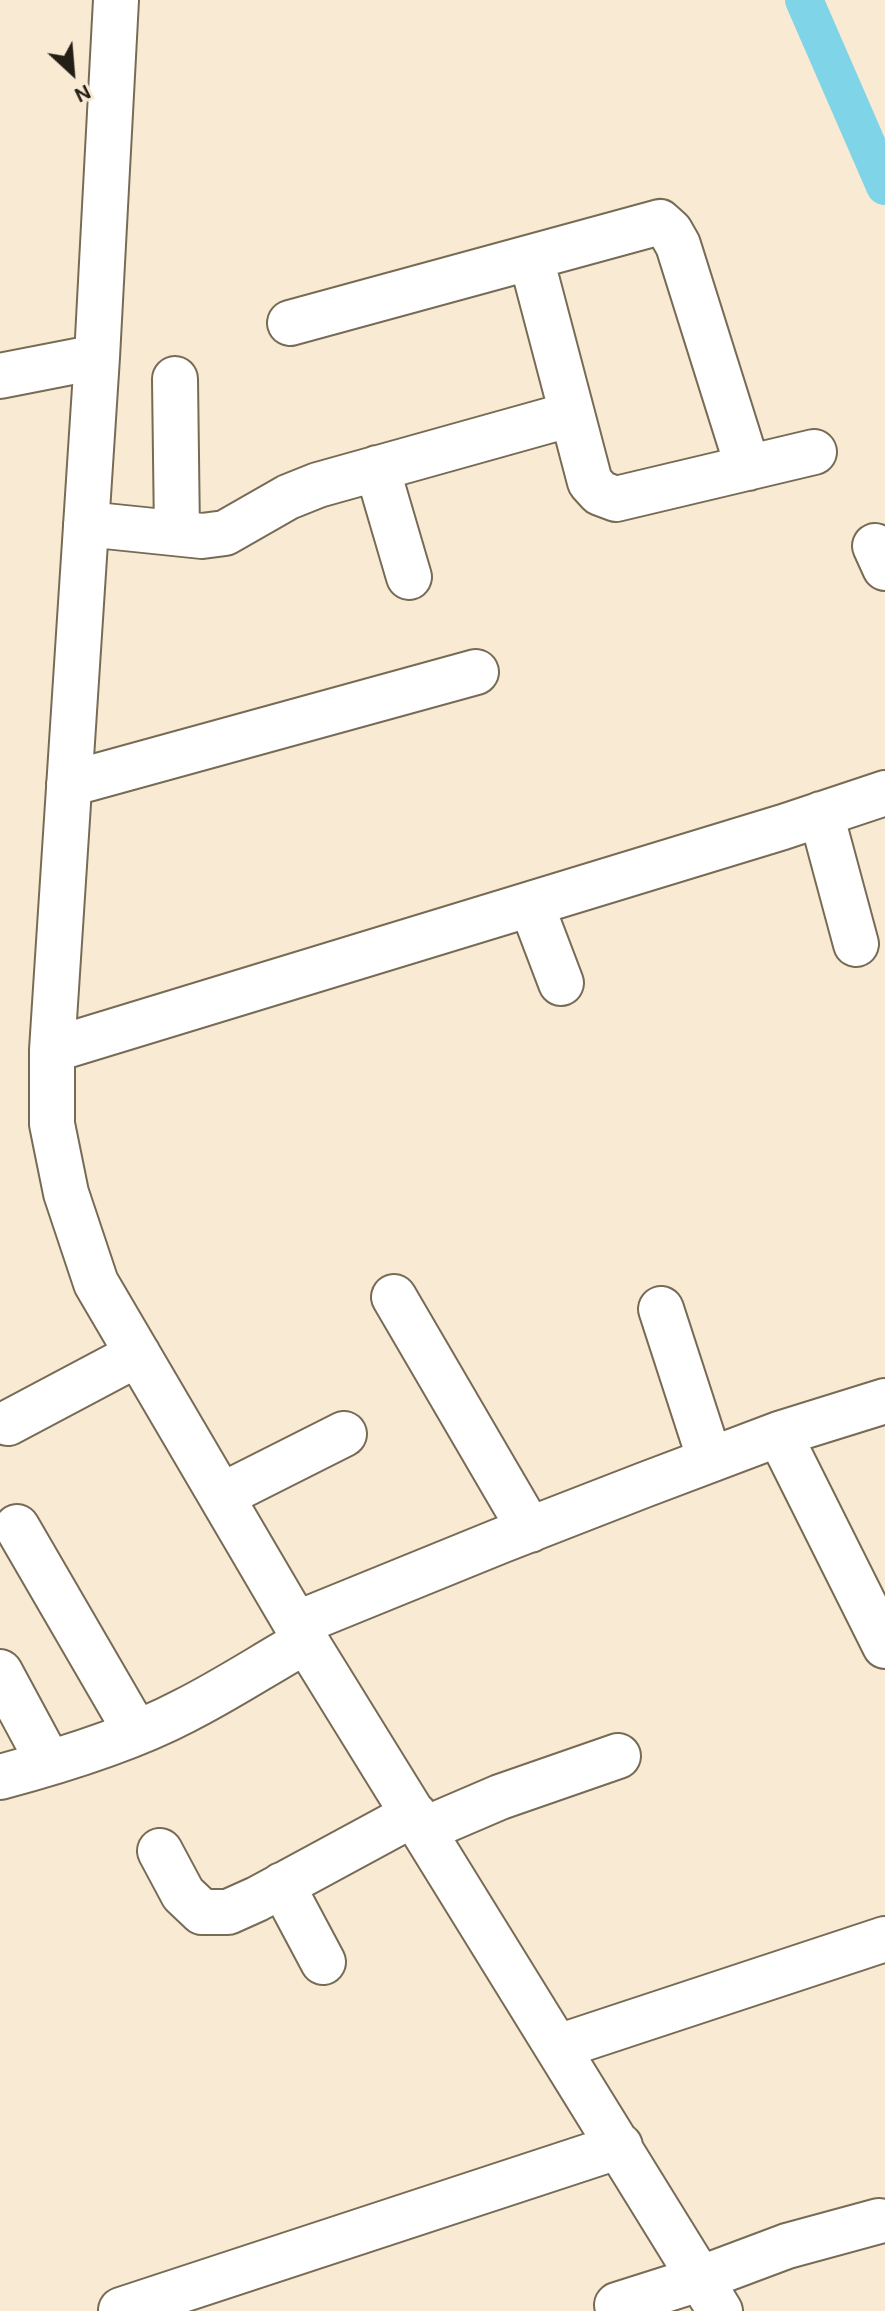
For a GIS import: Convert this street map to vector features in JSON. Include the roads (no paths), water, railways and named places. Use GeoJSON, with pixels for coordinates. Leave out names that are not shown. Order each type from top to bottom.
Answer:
{"type":"FeatureCollection","features":[{"type":"Feature","properties":{"kind":"street"},"geometry":{"type":"LineString","coordinates":[[116,0],[97,357],[52,1050],[52,1124],[66,1193],[96,1283],[301,1632],[710,2295]]}},
{"type":"Feature","properties":{"kind":"street"},"geometry":{"type":"LineString","coordinates":[[290,323],[660,222],[678,245],[748,468]]}},
{"type":"Feature","properties":{"kind":"street"},"geometry":{"type":"LineString","coordinates":[[531,258],[590,482],[600,493],[616,499],[814,452]]}},
{"type":"Feature","properties":{"kind":"street"},"geometry":{"type":"LineString","coordinates":[[0,376],[97,357]]}},
{"type":"Feature","properties":{"kind":"street"},"geometry":{"type":"LineString","coordinates":[[175,379],[177,533]]}},
{"type":"Feature","properties":{"kind":"street"},"geometry":{"type":"LineString","coordinates":[[86,524],[202,536],[225,533],[308,489],[572,414]]}},
{"type":"Feature","properties":{"kind":"street"},"geometry":{"type":"LineString","coordinates":[[377,468],[409,577]]}},
{"type":"Feature","properties":{"kind":"street"},"geometry":{"type":"LineString","coordinates":[[69,784],[476,672]]}},
{"type":"Feature","properties":{"kind":"street"},"geometry":{"type":"LineString","coordinates":[[52,1050],[885,793]]}},
{"type":"Feature","properties":{"kind":"street"},"geometry":{"type":"LineString","coordinates":[[821,814],[856,944]]}},
{"type":"Feature","properties":{"kind":"street"},"geometry":{"type":"LineString","coordinates":[[531,904],[561,983]]}},
{"type":"Feature","properties":{"kind":"street"},"geometry":{"type":"LineString","coordinates":[[394,1297],[530,1530]]}},
{"type":"Feature","properties":{"kind":"street"},"geometry":{"type":"LineString","coordinates":[[661,1309],[710,1460]]}},
{"type":"Feature","properties":{"kind":"street"},"geometry":{"type":"LineString","coordinates":[[8,1423],[138,1354]]}},
{"type":"Feature","properties":{"kind":"street"},"geometry":{"type":"LineString","coordinates":[[0,1777],[136,1732],[183,1711],[301,1632],[530,1530],[779,1434],[885,1401]]}},
{"type":"Feature","properties":{"kind":"street"},"geometry":{"type":"LineString","coordinates":[[221,1496],[344,1434]]}},
{"type":"Feature","properties":{"kind":"street"},"geometry":{"type":"LineString","coordinates":[[779,1434],[885,1646]]}},
{"type":"Feature","properties":{"kind":"street"},"geometry":{"type":"LineString","coordinates":[[17,1527],[136,1732]]}},
{"type":"Feature","properties":{"kind":"street"},"geometry":{"type":"LineString","coordinates":[[0,1672],[49,1763]]}},
{"type":"Feature","properties":{"kind":"street"},"geometry":{"type":"LineString","coordinates":[[160,1851],[183,1894],[202,1912],[228,1912],[418,1822],[618,1756]]}},
{"type":"Feature","properties":{"kind":"street"},"geometry":{"type":"LineString","coordinates":[[282,1885],[323,1962]]}},
{"type":"Feature","properties":{"kind":"street"},"geometry":{"type":"LineString","coordinates":[[558,2047],[885,1939]]}},
{"type":"Feature","properties":{"kind":"street"},"geometry":{"type":"LineString","coordinates":[[121,2310],[620,2146]]}},
{"type":"Feature","properties":{"kind":"street"},"geometry":{"type":"LineString","coordinates":[[617,2305],[710,2295],[787,2246],[879,2221]]}},
{"type":"Feature","properties":{"kind":"waterway"},"geometry":{"type":"LineString","coordinates":[[804,0],[885,186]]}}]}
